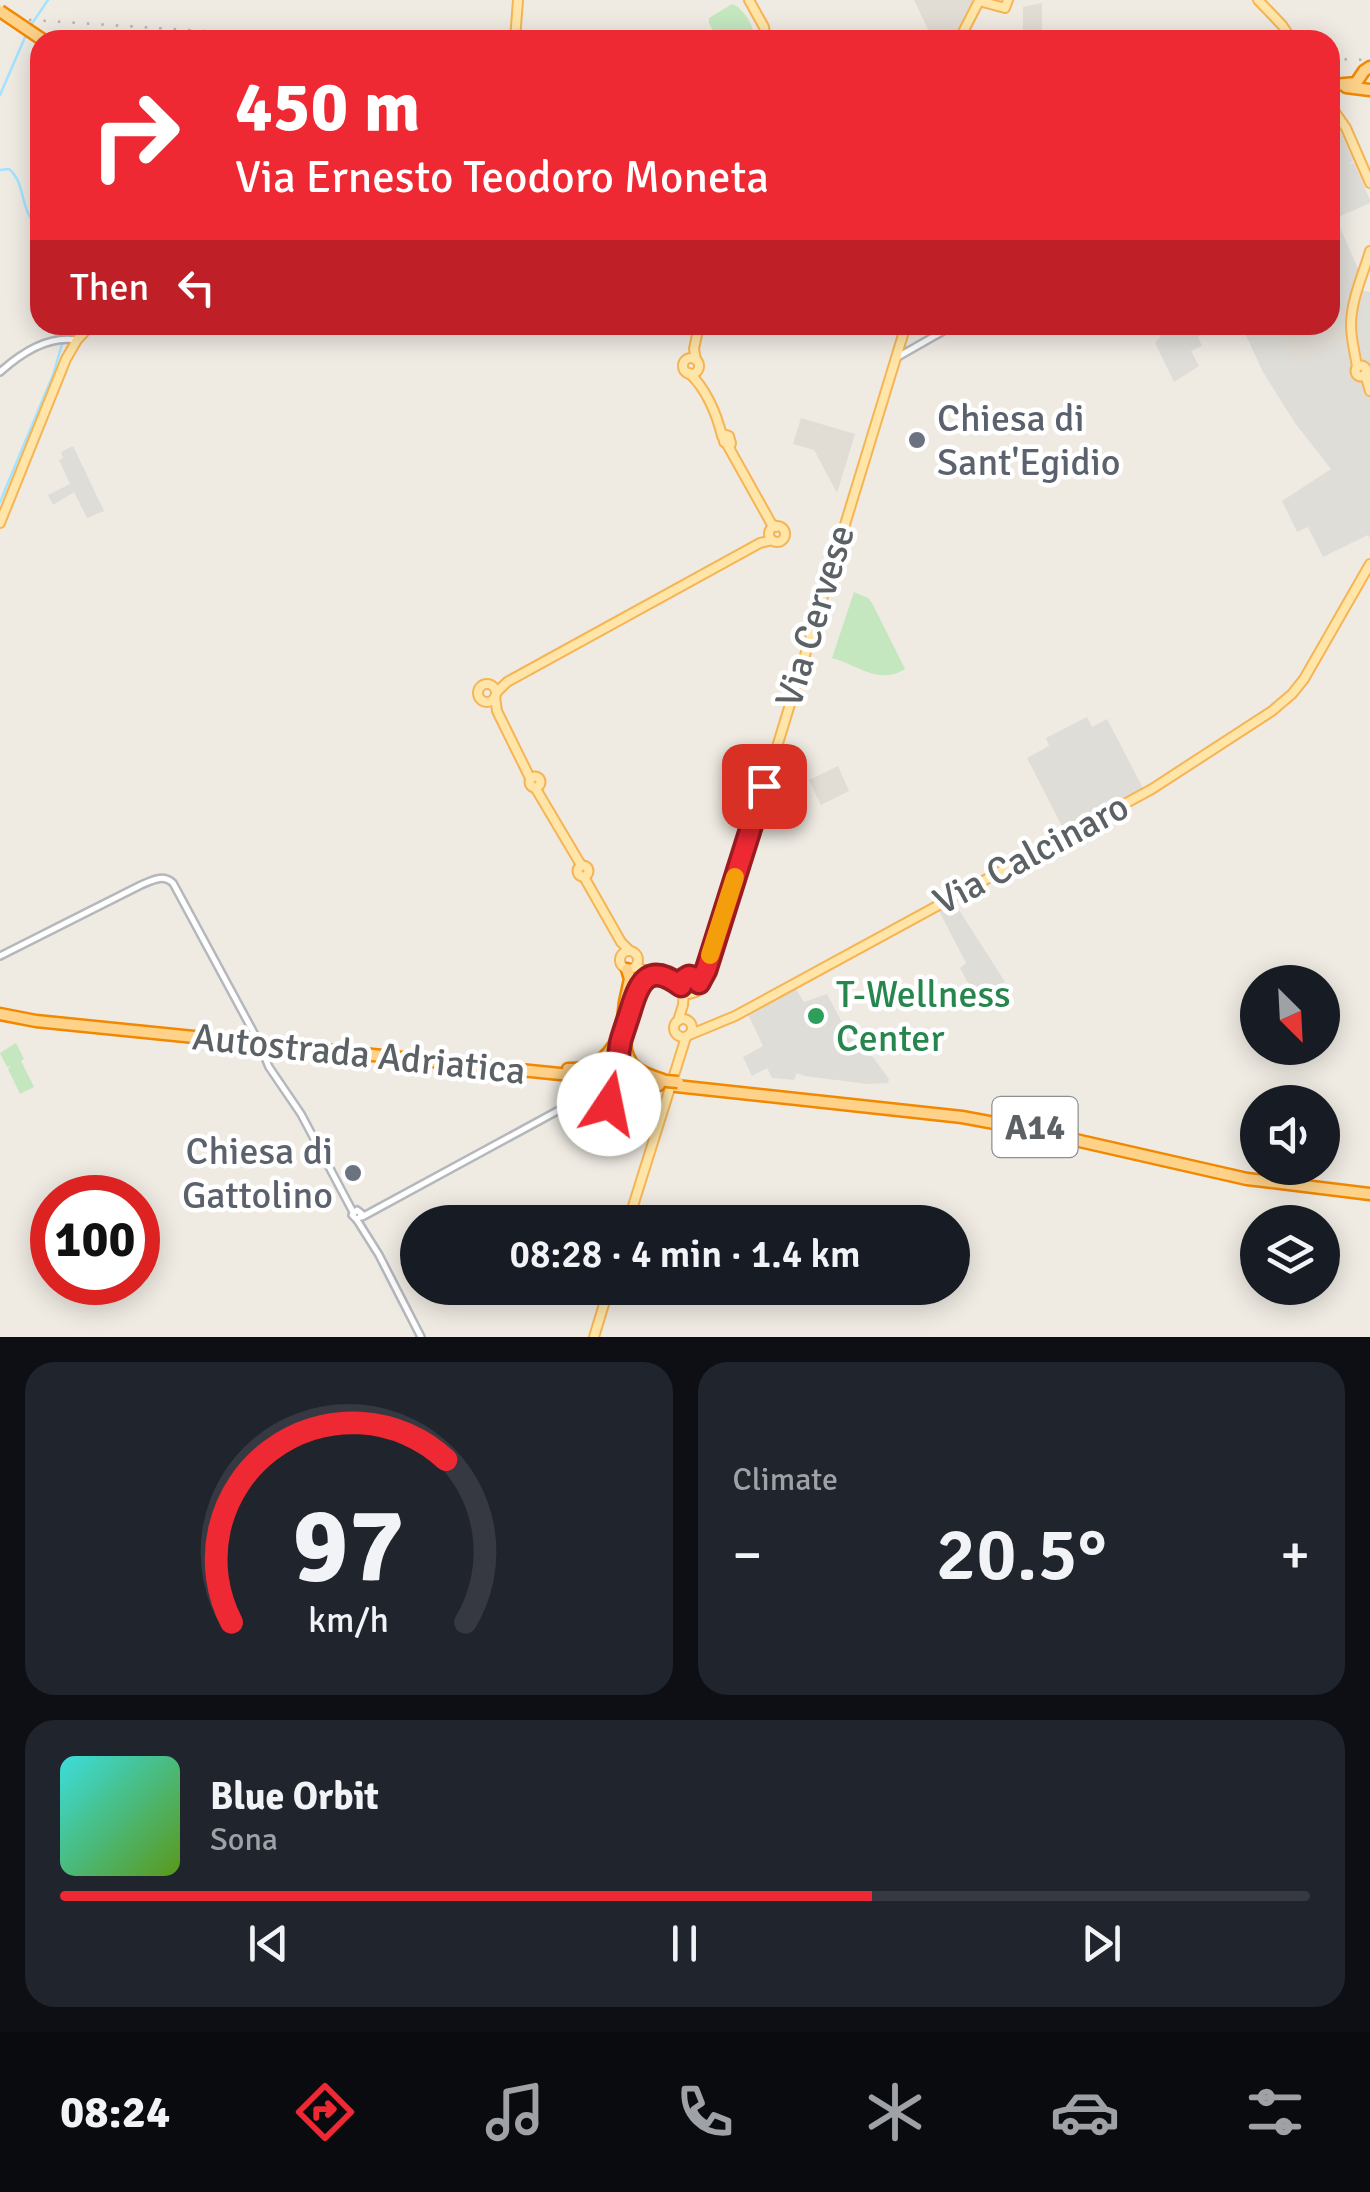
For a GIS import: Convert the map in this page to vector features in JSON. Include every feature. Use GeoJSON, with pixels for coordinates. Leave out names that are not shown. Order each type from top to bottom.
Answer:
{"type":"FeatureCollection","features":[{"type":"Feature","properties":{"kind":"highway"},"geometry":{"type":"LineString","coordinates":[[0,13],[30,33]]}},
{"type":"Feature","properties":{"kind":"highway"},"geometry":{"type":"LineString","coordinates":[[1340,85],[1358,81],[1366,70]]}},
{"type":"Feature","properties":{"kind":"highway"},"geometry":{"type":"LineString","coordinates":[[1366,70],[1363,81],[1370,91]]}},
{"type":"Feature","properties":{"kind":"highway"},"geometry":{"type":"LineString","coordinates":[[1340,87],[1370,91]]}},
{"type":"Feature","properties":{"kind":"highway"},"geometry":{"type":"LineString","coordinates":[[1340,88],[1370,91]]}},
{"type":"Feature","properties":{"kind":"highway"},"geometry":{"type":"LineString","coordinates":[[636,967],[632,972],[637,988]]}},
{"type":"Feature","properties":{"kind":"highway"},"geometry":{"type":"LineString","coordinates":[[636,967],[625,1002],[628,1059],[641,1072],[667,1083]]}},
{"type":"Feature","properties":{"kind":"highway"},"geometry":{"type":"LineString","coordinates":[[528,1071],[574,1079],[595,1106],[609,1104],[624,1029],[637,988],[647,977],[667,978]]}},
{"type":"Feature","properties":{"kind":"highway","name":"Autostrada Adriatica"},"geometry":{"type":"LineString","coordinates":[[0,1011],[36,1021],[616,1079]]}},
{"type":"Feature","properties":{"kind":"highway"},"geometry":{"type":"LineString","coordinates":[[552,1070],[583,1069],[597,1064],[624,1029]]}},
{"type":"Feature","properties":{"kind":"highway","name":"Autostrada Adriatica"},"geometry":{"type":"LineString","coordinates":[[506,1067],[963,1113],[1216,1168],[1370,1191]]}},
{"type":"Feature","properties":{"kind":"highway"},"geometry":{"type":"LineString","coordinates":[[590,1100],[593,1085],[616,1079]]}},
{"type":"Feature","properties":{"kind":"main road"},"geometry":{"type":"LineString","coordinates":[[1258,0],[1285,30]]}},
{"type":"Feature","properties":{"kind":"main road"},"geometry":{"type":"LineString","coordinates":[[750,1],[764,30]]}},
{"type":"Feature","properties":{"kind":"main road"},"geometry":{"type":"LineString","coordinates":[[964,30],[976,3],[1006,4]]}},
{"type":"Feature","properties":{"kind":"main road"},"geometry":{"type":"LineString","coordinates":[[516,30],[517,4]]}},
{"type":"Feature","properties":{"kind":"main road"},"geometry":{"type":"LineString","coordinates":[[1340,125],[1370,183]]}},
{"type":"Feature","properties":{"kind":"main road"},"geometry":{"type":"LineString","coordinates":[[1362,373],[1352,345],[1351,316],[1370,251]]}},
{"type":"Feature","properties":{"kind":"main road"},"geometry":{"type":"LineString","coordinates":[[0,523],[66,358],[68,338],[73,335]]}},
{"type":"Feature","properties":{"kind":"main road"},"geometry":{"type":"LineString","coordinates":[[694,368],[697,335]]}},
{"type":"Feature","properties":{"kind":"main road","name":"Via Cervese"},"geometry":{"type":"LineString","coordinates":[[688,985],[707,965],[903,335]]}},
{"type":"Feature","properties":{"kind":"main road"},"geometry":{"type":"LineString","coordinates":[[694,368],[683,367],[695,346]]}},
{"type":"Feature","properties":{"kind":"main road"},"geometry":{"type":"LineString","coordinates":[[636,967],[636,954],[626,952],[591,887],[586,869],[574,856],[539,790],[531,784],[532,777],[497,712],[492,694],[507,682],[760,543],[772,531],[691,358],[686,360]]}},
{"type":"Feature","properties":{"kind":"main road","name":"Via Calcinaro"},"geometry":{"type":"LineString","coordinates":[[685,1029],[705,1028],[735,1016],[1152,789],[1272,711],[1292,694],[1370,564]]}},
{"type":"Feature","properties":{"kind":"main road"},"geometry":{"type":"LineString","coordinates":[[626,952],[620,962],[688,985],[681,1046],[633,1205]]}},
{"type":"Feature","properties":{"kind":"main road"},"geometry":{"type":"LineString","coordinates":[[594,1337],[604,1305]]}},
{"type":"Feature","properties":{"kind":"street"},"geometry":{"type":"LineString","coordinates":[[896,358],[936,335]]}},
{"type":"Feature","properties":{"kind":"street"},"geometry":{"type":"LineString","coordinates":[[0,372],[50,340],[68,338]]}},
{"type":"Feature","properties":{"kind":"street"},"geometry":{"type":"LineString","coordinates":[[0,956],[156,878],[168,878],[174,883],[269,1067],[359,1215],[421,1337]]}},
{"type":"Feature","properties":{"kind":"street"},"geometry":{"type":"LineString","coordinates":[[359,1215],[572,1102],[600,1113],[656,1118]]}},
{"type":"Feature","properties":{"kind":"shaded area"},"geometry":{"type":"Polygon","coordinates":[[[914,0],[972,0],[961,30],[928,30],[914,0]]]}},
{"type":"Feature","properties":{"kind":"shaded area"},"geometry":{"type":"Polygon","coordinates":[[[1042,3],[1042,30],[1023,30],[1023,7],[1042,3]]]}},
{"type":"Feature","properties":{"kind":"shaded area"},"geometry":{"type":"Polygon","coordinates":[[[1340,130],[1353,161],[1349,164],[1354,163],[1370,203],[1340,216],[1340,130]]]}},
{"type":"Feature","properties":{"kind":"shaded area"},"geometry":{"type":"Polygon","coordinates":[[[1340,227],[1360,273],[1355,289],[1370,292],[1370,371],[1364,382],[1370,396],[1370,538],[1368,535],[1323,557],[1308,527],[1297,532],[1282,501],[1331,469],[1295,423],[1246,335],[1340,335],[1340,227]]]}},
{"type":"Feature","properties":{"kind":"shaded area"},"geometry":{"type":"Polygon","coordinates":[[[1340,330],[1345,342],[1295,365],[1282,336],[1340,335],[1340,330]]]}},
{"type":"Feature","properties":{"kind":"shaded area"},"geometry":{"type":"Polygon","coordinates":[[[1201,335],[1198,337],[1202,346],[1191,351],[1199,366],[1174,382],[1155,343],[1161,336],[1201,335]]]}},
{"type":"Feature","properties":{"kind":"shaded area"},"geometry":{"type":"Polygon","coordinates":[[[801,418],[855,434],[837,493],[814,450],[793,444],[801,418]]]}},
{"type":"Feature","properties":{"kind":"shaded area"},"geometry":{"type":"Polygon","coordinates":[[[73,446],[104,511],[87,518],[74,492],[53,505],[48,495],[70,484],[59,460],[63,458],[61,452],[73,446]]]}},
{"type":"Feature","properties":{"kind":"shaded area"},"geometry":{"type":"Polygon","coordinates":[[[1087,717],[1092,727],[1107,719],[1144,790],[1065,832],[1027,758],[1049,746],[1046,738],[1087,717]]]}},
{"type":"Feature","properties":{"kind":"shaded area"},"geometry":{"type":"Polygon","coordinates":[[[838,766],[849,791],[821,805],[809,780],[838,766]]]}},
{"type":"Feature","properties":{"kind":"shaded area"},"geometry":{"type":"Polygon","coordinates":[[[952,899],[1005,982],[976,998],[960,968],[966,963],[937,907],[952,899]]]}},
{"type":"Feature","properties":{"kind":"shaded area"},"geometry":{"type":"Polygon","coordinates":[[[794,986],[804,1002],[827,994],[846,1037],[853,1039],[859,1051],[873,1057],[888,1083],[867,1084],[797,1073],[794,1080],[772,1078],[767,1068],[752,1076],[743,1057],[763,1046],[747,1012],[794,986]]]}},
{"type":"Feature","properties":{"kind":"green space"},"geometry":{"type":"Polygon","coordinates":[[[732,4],[740,9],[753,30],[713,30],[709,18],[732,4]]]}},
{"type":"Feature","properties":{"kind":"green space"},"geometry":{"type":"Polygon","coordinates":[[[854,592],[872,603],[905,669],[877,675],[832,658],[854,592]]]}},
{"type":"Feature","properties":{"kind":"green space"},"geometry":{"type":"Polygon","coordinates":[[[16,1043],[34,1087],[20,1094],[8,1069],[11,1066],[7,1067],[0,1053],[16,1043]]]}},
{"type":"Feature","properties":{"kind":"waterway"},"geometry":{"type":"LineString","coordinates":[[29,28],[48,0]]}},
{"type":"Feature","properties":{"kind":"waterway"},"geometry":{"type":"LineString","coordinates":[[0,95],[26,35]]}},
{"type":"Feature","properties":{"kind":"waterway"},"geometry":{"type":"LineString","coordinates":[[0,170],[9,169],[15,175],[30,217]]}},
{"type":"Feature","properties":{"kind":"waterway"},"geometry":{"type":"LineString","coordinates":[[0,502],[53,375],[65,335]]}},
{"type":"Feature","properties":{"kind":"railway"},"geometry":{"type":"LineString","coordinates":[[0,18],[188,30]]}},
{"type":"Feature","properties":{"kind":"railway"},"geometry":{"type":"LineString","coordinates":[[1340,59],[1370,60]]}},
{"type":"Feature","properties":{"kind":"slow traffic"},"geometry":{"type":"LineString","coordinates":[[710,955],[735,877]]}},
{"type":"Feature","properties":{"kind":"place","name":"Chiesa di Sant'Egidio"},"geometry":{"type":"Point","coordinates":[917,440]}},
{"type":"Feature","properties":{"kind":"place","name":"T-Wellness Center"},"geometry":{"type":"Point","coordinates":[816,1016]}},
{"type":"Feature","properties":{"kind":"place","name":"Chiesa di Gattolino"},"geometry":{"type":"Point","coordinates":[353,1173]}},
{"type":"Feature","properties":{"kind":"route"},"geometry":{"type":"LineString","coordinates":[[609,1104],[614,1094],[622,1037],[641,982],[650,976],[663,977],[681,986],[684,979],[692,976],[699,983],[706,970],[764,786]]}}]}
